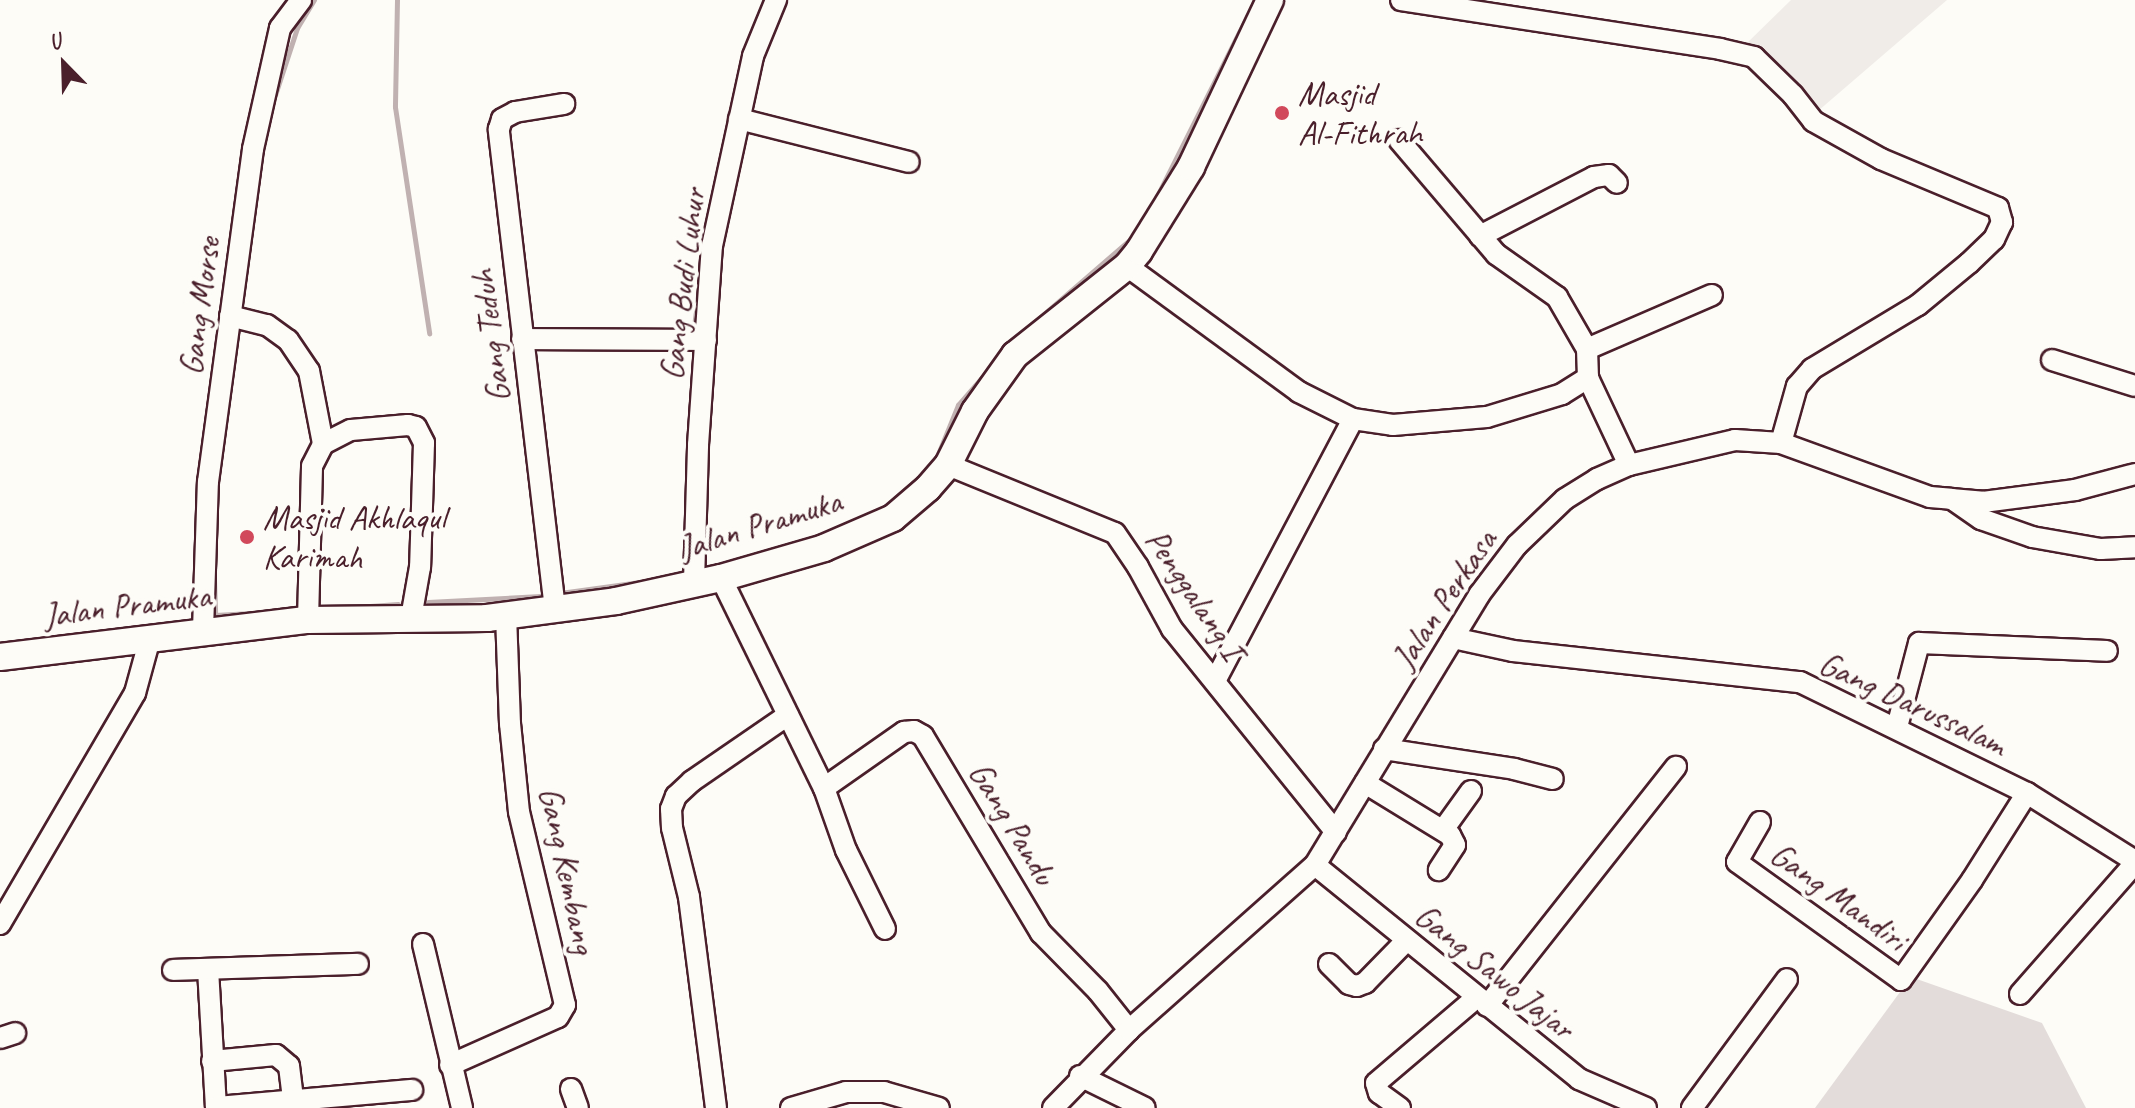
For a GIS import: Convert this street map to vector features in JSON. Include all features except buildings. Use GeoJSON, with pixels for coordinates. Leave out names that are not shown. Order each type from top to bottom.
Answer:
{"type":"FeatureCollection","features":[{"type":"Feature","properties":{"kind":"main road","name":"Jalan Pramuka"},"geometry":{"type":"LineString","coordinates":[[0,657],[203,630],[308,620],[506,616],[616,601],[721,578],[824,548],[893,518],[928,488],[948,465],[975,411],[1015,355],[1127,266],[1191,167],[1270,0]]}},
{"type":"Feature","properties":{"kind":"street","name":"Gang Morse"},"geometry":{"type":"LineString","coordinates":[[203,630],[208,482],[256,134],[280,28],[301,0]]}},
{"type":"Feature","properties":{"kind":"street","name":"Gang Budi Luhur"},"geometry":{"type":"LineString","coordinates":[[694,582],[712,246],[753,56],[776,0]]}},
{"type":"Feature","properties":{"kind":"street"},"geometry":{"type":"LineString","coordinates":[[1401,0],[1720,49],[1754,57],[1793,95],[1813,121],[1881,159],[1998,208],[2002,222],[1994,239],[1969,263],[1918,305],[1812,369],[1797,386],[1781,443]]}},
{"type":"Feature","properties":{"kind":"street","name":"Gang Teduh"},"geometry":{"type":"LineString","coordinates":[[555,609],[499,129],[502,119],[515,112],[564,104]]}},
{"type":"Feature","properties":{"kind":"street"},"geometry":{"type":"LineString","coordinates":[[739,119],[909,162]]}},
{"type":"Feature","properties":{"kind":"street"},"geometry":{"type":"LineString","coordinates":[[1399,140],[1496,254],[1557,297],[1587,349],[1588,378],[1629,465]]}},
{"type":"Feature","properties":{"kind":"street"},"geometry":{"type":"LineString","coordinates":[[1480,236],[1594,177],[1609,175],[1617,183]]}},
{"type":"Feature","properties":{"kind":"street"},"geometry":{"type":"LineString","coordinates":[[1127,266],[1299,392],[1353,419],[1393,425],[1487,417],[1562,394],[1588,378]]}},
{"type":"Feature","properties":{"kind":"street"},"geometry":{"type":"LineString","coordinates":[[1587,349],[1712,295]]}},
{"type":"Feature","properties":{"kind":"street"},"geometry":{"type":"LineString","coordinates":[[230,316],[267,325],[288,340],[309,371],[323,444]]}},
{"type":"Feature","properties":{"kind":"street"},"geometry":{"type":"LineString","coordinates":[[522,339],[706,340]]}},
{"type":"Feature","properties":{"kind":"street"},"geometry":{"type":"LineString","coordinates":[[2052,360],[2135,386]]}},
{"type":"Feature","properties":{"kind":"street"},"geometry":{"type":"LineString","coordinates":[[1215,681],[1353,419]]}},
{"type":"Feature","properties":{"kind":"street"},"geometry":{"type":"LineString","coordinates":[[308,620],[312,466],[323,444],[351,430],[408,425],[421,433],[424,443],[420,567],[411,618]]}},
{"type":"Feature","properties":{"kind":"street","name":"Jalan Perkasa"},"geometry":{"type":"LineString","coordinates":[[1053,1108],[1080,1076],[1129,1030],[1315,865],[1479,595],[1517,545],[1565,499],[1597,479],[1629,465],[1735,440],[1781,443],[1930,497],[1983,502],[2075,490],[2135,474]]}},
{"type":"Feature","properties":{"kind":"street","name":"Penggalang I"},"geometry":{"type":"LineString","coordinates":[[948,465],[1115,533],[1172,629],[1336,832]]}},
{"type":"Feature","properties":{"kind":"street"},"geometry":{"type":"LineString","coordinates":[[1951,499],[1981,519],[2032,537],[2101,549],[2135,547]]}},
{"type":"Feature","properties":{"kind":"street"},"geometry":{"type":"LineString","coordinates":[[721,578],[824,788],[846,850],[885,929]]}},
{"type":"Feature","properties":{"kind":"street","name":"Gang Kembang"},"geometry":{"type":"LineString","coordinates":[[450,1065],[558,1017],[565,1005],[519,812],[510,724],[506,616]]}},
{"type":"Feature","properties":{"kind":"street"},"geometry":{"type":"LineString","coordinates":[[0,924],[135,693],[150,638]]}},
{"type":"Feature","properties":{"kind":"street","name":"Gang Darussalam"},"geometry":{"type":"LineString","coordinates":[[1453,638],[1513,651],[1800,682],[2027,793],[2135,862]]}},
{"type":"Feature","properties":{"kind":"street"},"geometry":{"type":"LineString","coordinates":[[1897,727],[1919,643],[2107,651]]}},
{"type":"Feature","properties":{"kind":"street"},"geometry":{"type":"LineString","coordinates":[[716,1108],[689,897],[671,809],[676,796],[692,781],[788,715]]}},
{"type":"Feature","properties":{"kind":"street","name":"Gang Pandu"},"geometry":{"type":"LineString","coordinates":[[824,788],[904,732],[914,731],[923,736],[1041,933],[1098,991],[1129,1030]]}},
{"type":"Feature","properties":{"kind":"street"},"geometry":{"type":"LineString","coordinates":[[1384,749],[1514,769],[1553,779]]}},
{"type":"Feature","properties":{"kind":"street"},"geometry":{"type":"LineString","coordinates":[[1400,1108],[1379,1093],[1376,1083],[1481,1002],[1676,767]]}},
{"type":"Feature","properties":{"kind":"street"},"geometry":{"type":"LineString","coordinates":[[1365,783],[1443,830],[1455,845],[1439,870]]}},
{"type":"Feature","properties":{"kind":"street"},"geometry":{"type":"LineString","coordinates":[[1443,830],[1471,791]]}},
{"type":"Feature","properties":{"kind":"street","name":"Gang Mandiri"},"geometry":{"type":"LineString","coordinates":[[1760,822],[1737,862],[1901,980],[1972,880],[2027,793]]}},
{"type":"Feature","properties":{"kind":"street"},"geometry":{"type":"LineString","coordinates":[[2020,994],[2135,862]]}},
{"type":"Feature","properties":{"kind":"street","name":"Gang Sawo Jajar"},"geometry":{"type":"LineString","coordinates":[[1315,865],[1579,1079],[1646,1108]]}},
{"type":"Feature","properties":{"kind":"street"},"geometry":{"type":"LineString","coordinates":[[1329,964],[1349,984],[1357,986],[1365,983],[1406,941]]}},
{"type":"Feature","properties":{"kind":"street"},"geometry":{"type":"LineString","coordinates":[[423,944],[462,1108]]}},
{"type":"Feature","properties":{"kind":"street"},"geometry":{"type":"LineString","coordinates":[[173,970],[358,964]]}},
{"type":"Feature","properties":{"kind":"street"},"geometry":{"type":"LineString","coordinates":[[208,969],[216,1107],[412,1090]]}},
{"type":"Feature","properties":{"kind":"street"},"geometry":{"type":"LineString","coordinates":[[1692,1108],[1787,979]]}},
{"type":"Feature","properties":{"kind":"street"},"geometry":{"type":"LineString","coordinates":[[212,1061],[276,1055],[289,1066],[293,1098]]}},
{"type":"Feature","properties":{"kind":"street"},"geometry":{"type":"LineString","coordinates":[[1080,1076],[1145,1108]]}},
{"type":"Feature","properties":{"kind":"street"},"geometry":{"type":"LineString","coordinates":[[791,1108],[846,1092],[939,1108]]}},
{"type":"Feature","properties":{"kind":"shaded area"},"geometry":{"type":"Polygon","coordinates":[[[1791,0],[1947,0],[1818,111],[1745,45],[1791,0]]]}},
{"type":"Feature","properties":{"kind":"shaded area"},"geometry":{"type":"Polygon","coordinates":[[[1911,977],[2042,1023],[2086,1108],[1815,1108],[1911,977]]]}},
{"type":"Feature","properties":{"kind":"waterway"},"geometry":{"type":"LineString","coordinates":[[275,95],[297,28],[314,0]]}},
{"type":"Feature","properties":{"kind":"waterway"},"geometry":{"type":"LineString","coordinates":[[397,0],[395,107],[429,333]]}},
{"type":"Feature","properties":{"kind":"waterway"},"geometry":{"type":"LineString","coordinates":[[1152,206],[1255,0]]}},
{"type":"Feature","properties":{"kind":"waterway"},"geometry":{"type":"LineString","coordinates":[[1022,333],[1135,235]]}},
{"type":"Feature","properties":{"kind":"waterway"},"geometry":{"type":"LineString","coordinates":[[693,334],[699,288]]}},
{"type":"Feature","properties":{"kind":"waterway"},"geometry":{"type":"LineString","coordinates":[[934,464],[958,405],[991,367]]}},
{"type":"Feature","properties":{"kind":"waterway"},"geometry":{"type":"LineString","coordinates":[[881,511],[924,473]]}},
{"type":"Feature","properties":{"kind":"waterway"},"geometry":{"type":"LineString","coordinates":[[709,567],[724,564]]}},
{"type":"Feature","properties":{"kind":"waterway"},"geometry":{"type":"LineString","coordinates":[[214,580],[215,615],[270,612]]}},
{"type":"Feature","properties":{"kind":"waterway"},"geometry":{"type":"LineString","coordinates":[[560,593],[647,581]]}},
{"type":"Feature","properties":{"kind":"waterway"},"geometry":{"type":"LineString","coordinates":[[428,602],[541,596]]}},
{"type":"Feature","properties":{"kind":"waterway"},"geometry":{"type":"LineString","coordinates":[[356,607],[398,604]]}},
{"type":"Feature","properties":{"kind":"place","name":"Masjid Al-Fithrah"},"geometry":{"type":"Point","coordinates":[1282,113]}},
{"type":"Feature","properties":{"kind":"place","name":"Masjid Akhlaqul Karimah"},"geometry":{"type":"Point","coordinates":[247,537]}}]}
